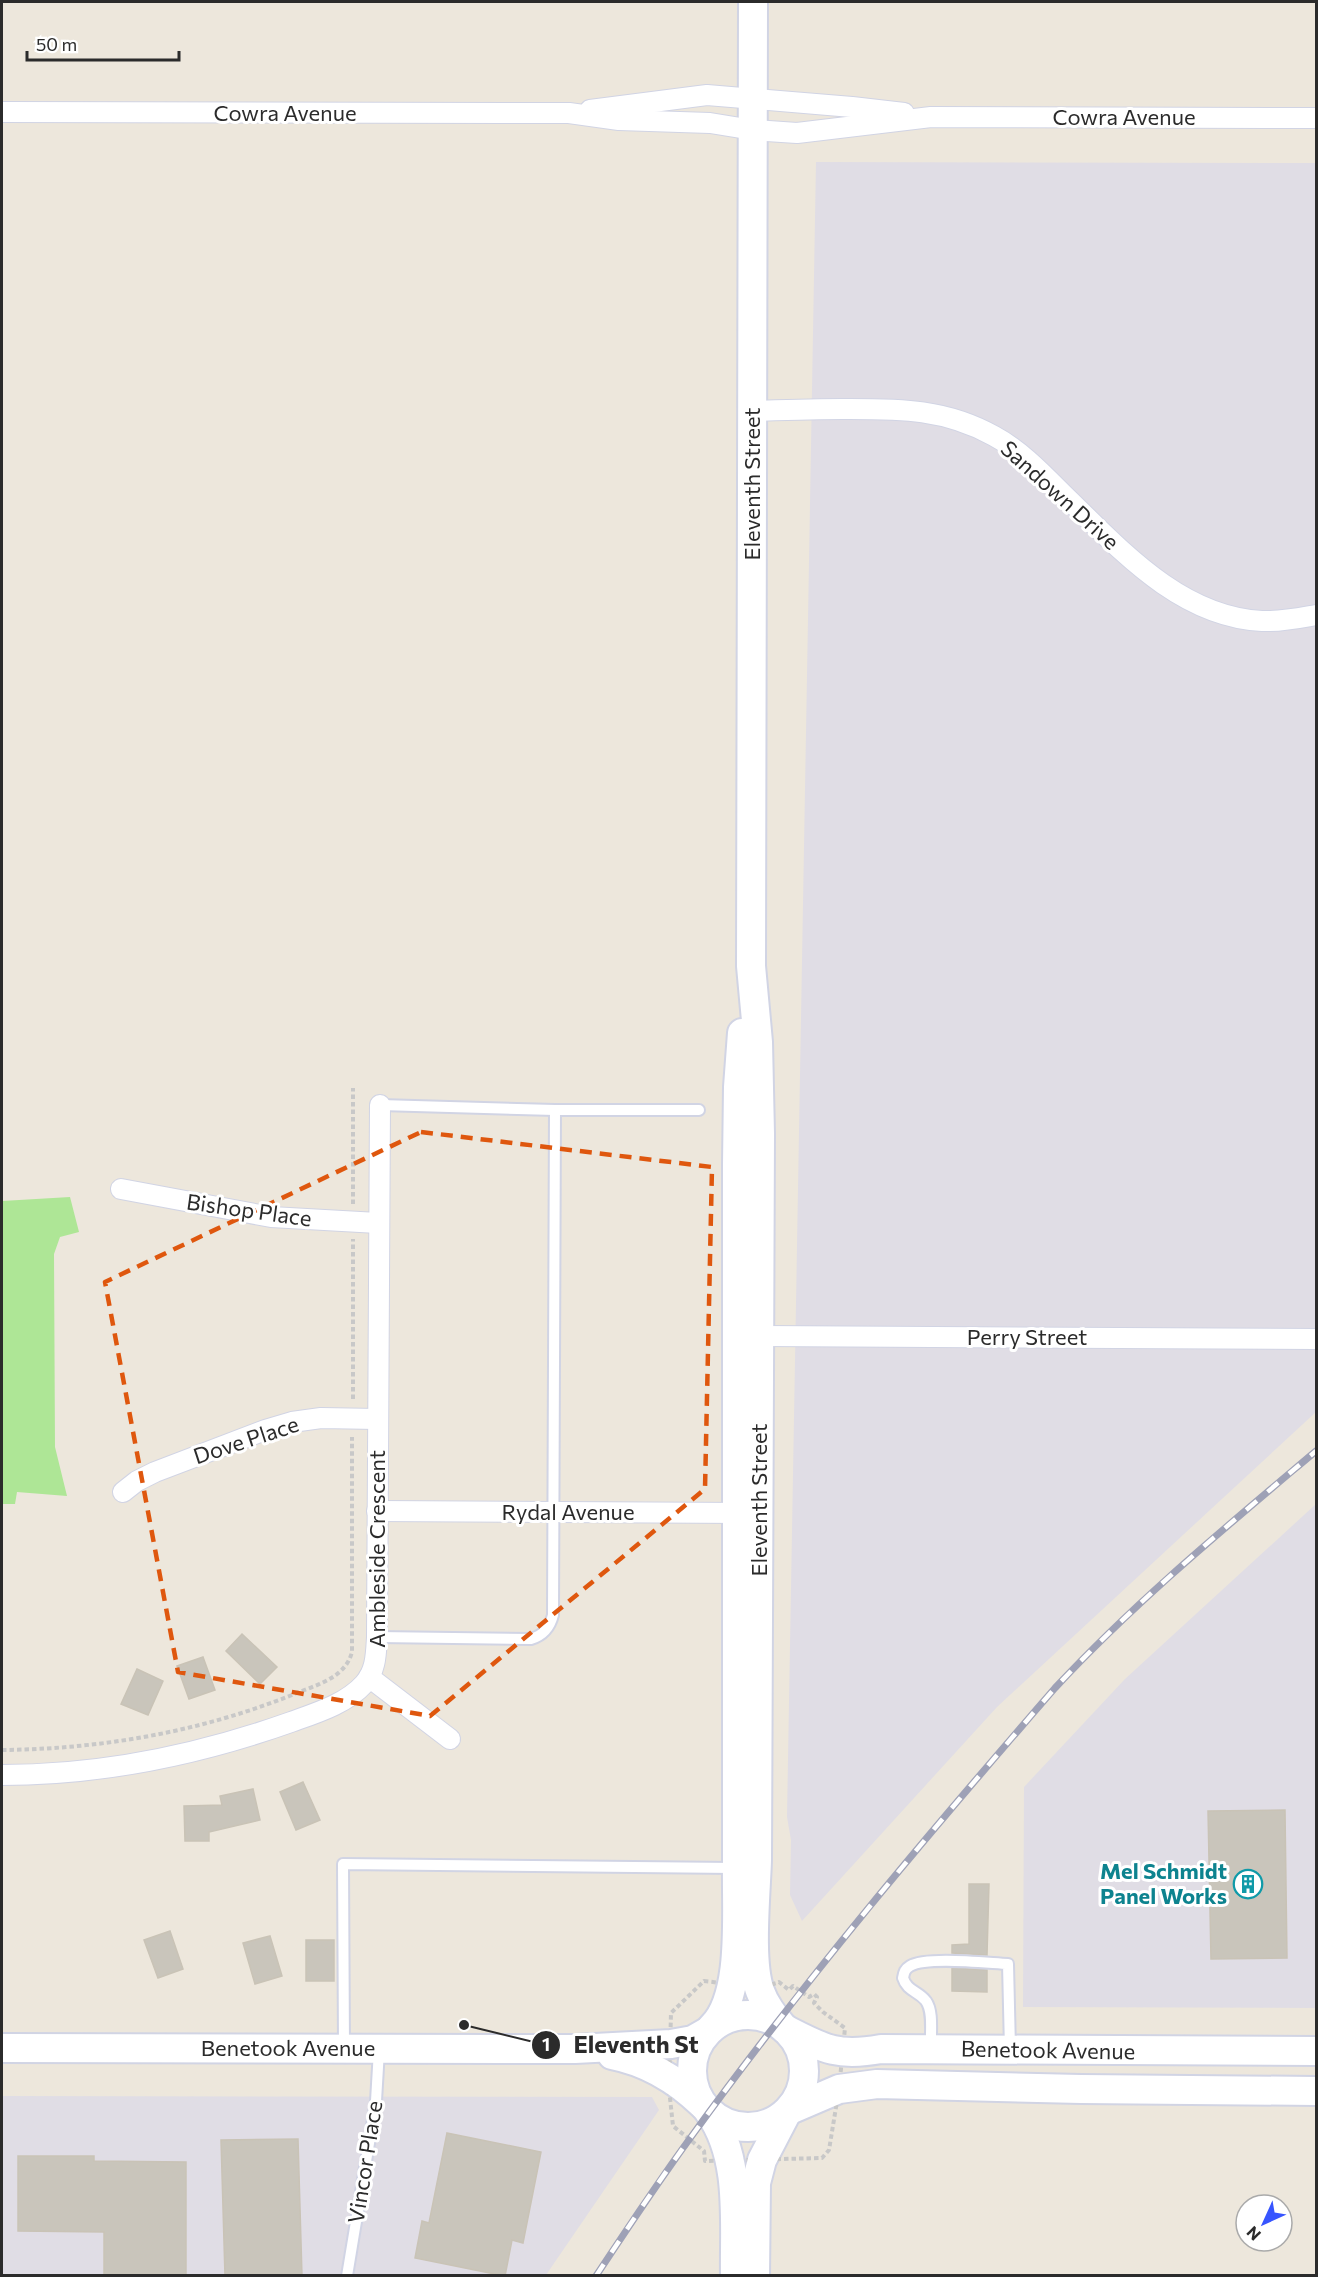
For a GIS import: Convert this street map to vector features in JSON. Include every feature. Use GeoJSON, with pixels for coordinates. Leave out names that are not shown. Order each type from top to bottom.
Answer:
{"type":"FeatureCollection","features":[{"type":"Feature","properties":{"kind":"main road","name":"Eleventh Street"},"geometry":{"type":"LineString","coordinates":[[709,2030],[746,1984],[748,1336],[738,1087],[751,966],[753,2]]}},
{"type":"Feature","properties":{"kind":"main road","name":"Eleventh Street"},"geometry":{"type":"LineString","coordinates":[[746,1984],[784,2028]]}},
{"type":"Feature","properties":{"kind":"main road"},"geometry":{"type":"LineString","coordinates":[[735,2276],[734,2210],[730,2160],[718,2125],[695,2090],[692,2064],[697,2047],[709,2030],[733,2016],[748,2015],[763,2017],[784,2028],[799,2047],[805,2068],[801,2091],[762,2160],[754,2193],[755,2276]]}},
{"type":"Feature","properties":{"kind":"main road","name":"Benetook Avenue"},"geometry":{"type":"LineString","coordinates":[[784,2028],[820,2046],[842,2052],[860,2053],[881,2049],[1317,2051]]}},
{"type":"Feature","properties":{"kind":"main road","name":"Benetook Avenue"},"geometry":{"type":"LineString","coordinates":[[2,2048],[575,2049],[671,2044],[693,2040],[709,2030]]}},
{"type":"Feature","properties":{"kind":"main road","name":"Benetook Avenue"},"geometry":{"type":"LineString","coordinates":[[575,2049],[630,2059],[653,2068],[683,2086],[706,2109]]}},
{"type":"Feature","properties":{"kind":"main road"},"geometry":{"type":"LineString","coordinates":[[1081,2051],[1082,2090]]}},
{"type":"Feature","properties":{"kind":"main road","name":"Benetook Avenue"},"geometry":{"type":"LineString","coordinates":[[789,2111],[839,2089],[860,2085],[917,2084],[1082,2090],[1317,2091]]}},
{"type":"Feature","properties":{"kind":"main road"},"geometry":{"type":"LineString","coordinates":[[706,2109],[725,2122],[744,2128],[763,2126],[789,2111]]}},
{"type":"Feature","properties":{"kind":"street","name":"Cowra Avenue"},"geometry":{"type":"LineString","coordinates":[[569,113],[707,95],[852,107],[931,117]]}},
{"type":"Feature","properties":{"kind":"street","name":"Cowra Avenue"},"geometry":{"type":"LineString","coordinates":[[2,112],[569,113],[619,120],[710,123],[753,130],[797,133],[931,117],[1317,118]]}},
{"type":"Feature","properties":{"kind":"street","name":"Sandown Drive"},"geometry":{"type":"LineString","coordinates":[[752,411],[904,408],[959,420],[994,436],[1020,453],[1124,553],[1156,580],[1186,599],[1224,614],[1262,621],[1290,620],[1317,615]]}},
{"type":"Feature","properties":{"kind":"street","name":"Ambleside Crescent"},"geometry":{"type":"LineString","coordinates":[[2,1775],[44,1775],[109,1768],[225,1744],[344,1700],[369,1677],[375,1666],[377,1637],[380,1105]]}},
{"type":"Feature","properties":{"kind":"street","name":"Bishop Place"},"geometry":{"type":"LineString","coordinates":[[121,1190],[271,1217],[378,1223]]}},
{"type":"Feature","properties":{"kind":"street","name":"Perry Street"},"geometry":{"type":"LineString","coordinates":[[748,1336],[1317,1339]]}},
{"type":"Feature","properties":{"kind":"street","name":"Dove Place"},"geometry":{"type":"LineString","coordinates":[[123,1492],[137,1480],[154,1472],[265,1430],[321,1418],[378,1419]]}},
{"type":"Feature","properties":{"kind":"street","name":"Rydal Avenue"},"geometry":{"type":"LineString","coordinates":[[377,1511],[748,1513]]}},
{"type":"Feature","properties":{"kind":"street"},"geometry":{"type":"LineString","coordinates":[[369,1677],[450,1739]]}},
{"type":"Feature","properties":{"kind":"lane"},"geometry":{"type":"LineString","coordinates":[[380,1105],[555,1110],[699,1110]]}},
{"type":"Feature","properties":{"kind":"lane"},"geometry":{"type":"LineString","coordinates":[[377,1637],[531,1639],[539,1636],[550,1624],[553,1615],[555,1110]]}},
{"type":"Feature","properties":{"kind":"lane"},"geometry":{"type":"LineString","coordinates":[[344,2048],[344,1864],[747,1868]]}},
{"type":"Feature","properties":{"kind":"lane"},"geometry":{"type":"LineString","coordinates":[[931,2049],[930,2010],[927,2002],[908,1988],[903,1977],[908,1967],[920,1962],[1008,1964],[1010,2050]]}},
{"type":"Feature","properties":{"kind":"lane","name":"Vincor Place"},"geometry":{"type":"LineString","coordinates":[[347,2276],[376,2101],[379,2049]]}},
{"type":"Feature","properties":{"kind":"path"},"geometry":{"type":"LineString","coordinates":[[2,1750],[110,1743],[188,1728],[284,1698],[321,1683],[345,1669],[352,1652],[354,1089]]}},
{"type":"Feature","properties":{"kind":"path"},"geometry":{"type":"LineString","coordinates":[[704,1981],[773,1985],[779,1982],[789,1990],[793,1986],[808,1997],[814,1994],[817,1997],[814,2003],[844,2028],[839,2089],[829,2150],[822,2158],[705,2161],[704,2151],[673,2126],[669,2077],[671,2044],[671,2013],[704,1981]]}},
{"type":"Feature","properties":{"kind":"highlighted area"},"geometry":{"type":"Polygon","coordinates":[[[421,1132],[712,1167],[705,1489],[430,1716],[178,1672],[105,1282],[421,1132]]]}},
{"type":"Feature","properties":{"kind":"shaded area"},"geometry":{"type":"Polygon","coordinates":[[[816,162],[1316,163],[1316,1412],[997,1707],[802,1921],[790,1895],[791,1840],[787,1817],[816,162]]]}},
{"type":"Feature","properties":{"kind":"shaded area"},"geometry":{"type":"Polygon","coordinates":[[[1316,1504],[1316,2008],[1023,2007],[1024,1787],[1125,1679],[1316,1504]]]}},
{"type":"Feature","properties":{"kind":"shaded area"},"geometry":{"type":"Polygon","coordinates":[[[2,2096],[652,2097],[659,2110],[546,2275],[2,2276],[2,2096]]]}},
{"type":"Feature","properties":{"kind":"green space"},"geometry":{"type":"Polygon","coordinates":[[[70,1197],[79,1232],[60,1237],[54,1254],[55,1447],[67,1496],[17,1492],[15,1504],[2,1504],[2,1201],[70,1197]]]}},
{"type":"Feature","properties":{"kind":"building"},"geometry":{"type":"Polygon","coordinates":[[[242,1634],[277,1667],[260,1684],[226,1651],[242,1634]]]}},
{"type":"Feature","properties":{"kind":"building"},"geometry":{"type":"Polygon","coordinates":[[[203,1657],[215,1690],[189,1699],[177,1666],[203,1657]]]}},
{"type":"Feature","properties":{"kind":"building"},"geometry":{"type":"Polygon","coordinates":[[[137,1669],[163,1681],[148,1715],[121,1704],[137,1669]]]}},
{"type":"Feature","properties":{"kind":"building"},"geometry":{"type":"Polygon","coordinates":[[[303,1782],[320,1820],[296,1830],[280,1792],[303,1782]]]}},
{"type":"Feature","properties":{"kind":"building"},"geometry":{"type":"Polygon","coordinates":[[[253,1789],[260,1820],[209,1832],[209,1841],[185,1841],[184,1806],[222,1805],[220,1796],[253,1789]]]}},
{"type":"Feature","properties":{"kind":"building","name":"Mel Schmidt Panel Works"},"geometry":{"type":"Polygon","coordinates":[[[1285,1810],[1287,1958],[1211,1959],[1208,1811],[1285,1810]]]}},
{"type":"Feature","properties":{"kind":"building"},"geometry":{"type":"Polygon","coordinates":[[[969,1884],[989,1884],[987,1955],[952,1953],[952,1945],[969,1944],[969,1884]]]}},
{"type":"Feature","properties":{"kind":"building"},"geometry":{"type":"Polygon","coordinates":[[[170,1931],[183,1969],[158,1978],[144,1940],[170,1931]]]}},
{"type":"Feature","properties":{"kind":"building"},"geometry":{"type":"Polygon","coordinates":[[[270,1936],[282,1976],[255,1984],[243,1943],[270,1936]]]}},
{"type":"Feature","properties":{"kind":"building"},"geometry":{"type":"Polygon","coordinates":[[[306,1940],[334,1940],[334,1981],[306,1981],[306,1940]]]}},
{"type":"Feature","properties":{"kind":"building"},"geometry":{"type":"Polygon","coordinates":[[[952,1968],[987,1970],[987,1992],[952,1991],[952,1968]]]}},
{"type":"Feature","properties":{"kind":"building"},"geometry":{"type":"Polygon","coordinates":[[[447,2133],[541,2152],[523,2243],[512,2240],[505,2276],[415,2258],[422,2221],[429,2223],[447,2133]]]}},
{"type":"Feature","properties":{"kind":"building"},"geometry":{"type":"Polygon","coordinates":[[[298,2139],[302,2276],[225,2276],[221,2140],[298,2139]]]}},
{"type":"Feature","properties":{"kind":"building"},"geometry":{"type":"Polygon","coordinates":[[[18,2156],[94,2156],[94,2161],[186,2162],[186,2276],[104,2276],[104,2232],[18,2231],[18,2156]]]}},
{"type":"Feature","properties":{"kind":"railway"},"geometry":{"type":"LineString","coordinates":[[596,2276],[679,2154],[778,2021],[914,1853],[1055,1688],[1149,1595],[1316,1451]]}},
{"type":"Feature","properties":{"kind":"place","name":"Mel Schmidt Panel Works"},"geometry":{"type":"Point","coordinates":[1248,1884]}},
{"type":"Feature","properties":{"kind":"place","name":"Eleventh St"},"geometry":{"type":"Point","coordinates":[464,2025]}}]}
